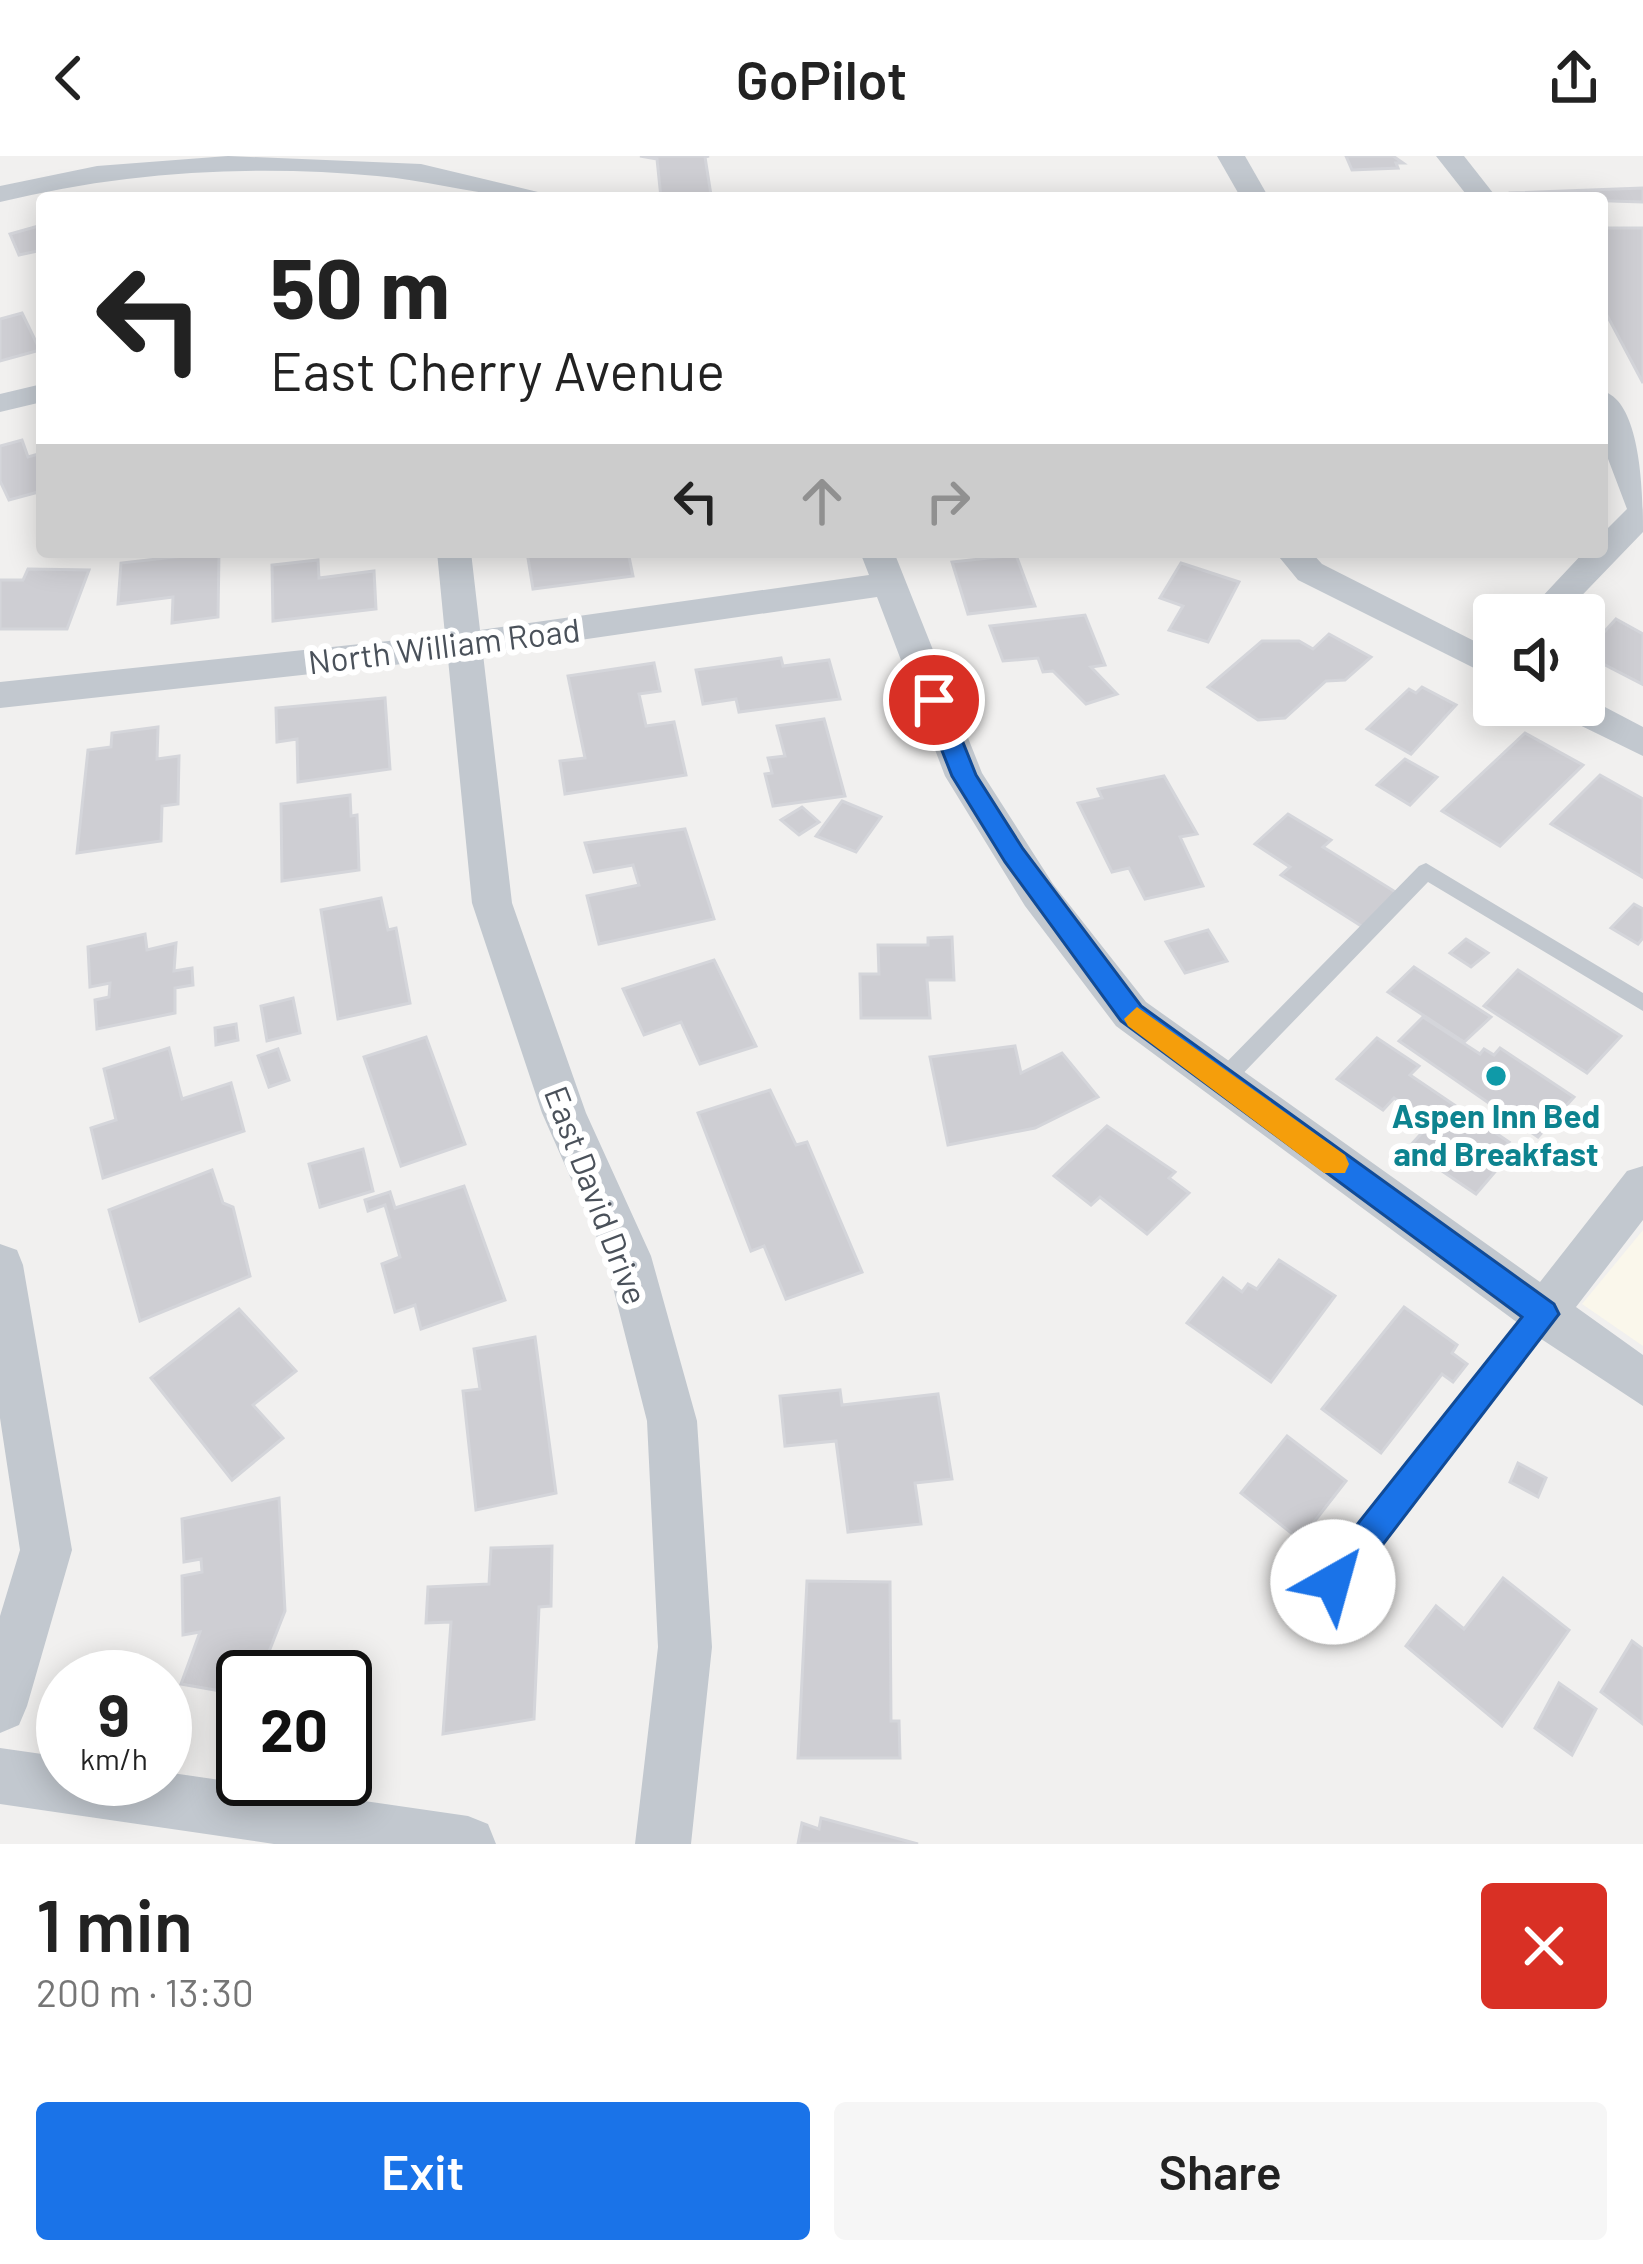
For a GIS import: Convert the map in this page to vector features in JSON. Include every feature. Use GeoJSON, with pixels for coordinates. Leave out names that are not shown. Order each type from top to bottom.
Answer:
{"type":"FeatureCollection","features":[{"type":"Feature","properties":{"kind":"street"},"geometry":{"type":"LineString","coordinates":[[8,156],[8,191],[134,169],[426,164],[511,192]]}},
{"type":"Feature","properties":{"kind":"street"},"geometry":{"type":"LineString","coordinates":[[1231,156],[1252,192]]}},
{"type":"Feature","properties":{"kind":"street"},"geometry":{"type":"LineString","coordinates":[[1450,156],[1479,192]]}},
{"type":"Feature","properties":{"kind":"street"},"geometry":{"type":"LineString","coordinates":[[0,403],[36,394]]}},
{"type":"Feature","properties":{"kind":"street"},"geometry":{"type":"LineString","coordinates":[[1608,420],[1637,518],[1608,548]]}},
{"type":"Feature","properties":{"kind":"street","name":"East David Drive"},"geometry":{"type":"LineString","coordinates":[[454,558],[492,903],[564,1113],[628,1256],[672,1421],[685,1647],[662,1844]]}},
{"type":"Feature","properties":{"kind":"street"},"geometry":{"type":"LineString","coordinates":[[1297,558],[1310,572],[1473,654]]}},
{"type":"Feature","properties":{"kind":"street"},"geometry":{"type":"LineString","coordinates":[[1563,594],[1598,558]]}},
{"type":"Feature","properties":{"kind":"street"},"geometry":{"type":"LineString","coordinates":[[882,568],[964,776],[1039,895],[1131,1014],[1643,1383]]}},
{"type":"Feature","properties":{"kind":"street","name":"North William Road"},"geometry":{"type":"LineString","coordinates":[[0,695],[461,645],[882,568]]}},
{"type":"Feature","properties":{"kind":"street"},"geometry":{"type":"LineString","coordinates":[[1605,723],[1643,742]]}},
{"type":"Feature","properties":{"kind":"street"},"geometry":{"type":"LineString","coordinates":[[1543,1314],[1643,1185]]}},
{"type":"Feature","properties":{"kind":"street"},"geometry":{"type":"LineString","coordinates":[[0,1265],[46,1550],[0,1706]]}},
{"type":"Feature","properties":{"kind":"street"},"geometry":{"type":"LineString","coordinates":[[0,1776],[468,1844]]}},
{"type":"Feature","properties":{"kind":"lane"},"geometry":{"type":"LineString","coordinates":[[1221,1082],[1426,871],[1643,1004]]}},
{"type":"Feature","properties":{"kind":"lane"},"geometry":{"type":"LineString","coordinates":[[1333,1582],[1543,1314]]}},
{"type":"Feature","properties":{"kind":"shaded area"},"geometry":{"type":"Polygon","coordinates":[[[1643,1230],[1643,1346],[1582,1304],[1643,1230]]]}},
{"type":"Feature","properties":{"kind":"building"},"geometry":{"type":"Polygon","coordinates":[[[640,156],[709,156],[705,157],[711,192],[660,192],[657,159],[640,156]]]}},
{"type":"Feature","properties":{"kind":"building"},"geometry":{"type":"Polygon","coordinates":[[[1346,156],[1393,156],[1403,163],[1396,163],[1398,168],[1352,170],[1346,156]]]}},
{"type":"Feature","properties":{"kind":"building"},"geometry":{"type":"Polygon","coordinates":[[[1643,188],[1643,202],[1608,201],[1608,192],[1537,192],[1643,188]]]}},
{"type":"Feature","properties":{"kind":"building"},"geometry":{"type":"Polygon","coordinates":[[[36,227],[36,251],[19,255],[10,234],[36,227]]]}},
{"type":"Feature","properties":{"kind":"building"},"geometry":{"type":"Polygon","coordinates":[[[1608,228],[1643,228],[1643,383],[1608,317],[1608,228]]]}},
{"type":"Feature","properties":{"kind":"building"},"geometry":{"type":"Polygon","coordinates":[[[22,313],[36,351],[0,361],[0,319],[22,313]]]}},
{"type":"Feature","properties":{"kind":"building"},"geometry":{"type":"Polygon","coordinates":[[[22,440],[28,457],[36,455],[36,493],[9,500],[0,481],[0,446],[22,440]]]}},
{"type":"Feature","properties":{"kind":"building"},"geometry":{"type":"Polygon","coordinates":[[[219,558],[218,617],[172,623],[173,597],[118,604],[121,563],[219,558]]]}},
{"type":"Feature","properties":{"kind":"building"},"geometry":{"type":"Polygon","coordinates":[[[528,558],[629,558],[633,576],[533,589],[528,558]]]}},
{"type":"Feature","properties":{"kind":"building"},"geometry":{"type":"Polygon","coordinates":[[[1017,558],[1035,606],[968,614],[952,562],[1017,558]]]}},
{"type":"Feature","properties":{"kind":"building"},"geometry":{"type":"Polygon","coordinates":[[[318,560],[319,578],[374,571],[376,609],[273,621],[272,565],[318,560]]]}},
{"type":"Feature","properties":{"kind":"building"},"geometry":{"type":"Polygon","coordinates":[[[1181,563],[1239,582],[1208,642],[1169,630],[1183,606],[1160,598],[1181,563]]]}},
{"type":"Feature","properties":{"kind":"building"},"geometry":{"type":"Polygon","coordinates":[[[28,569],[89,570],[67,629],[0,629],[0,580],[23,580],[28,569]]]}},
{"type":"Feature","properties":{"kind":"building"},"geometry":{"type":"Polygon","coordinates":[[[1085,615],[1105,665],[1091,667],[1117,694],[1086,704],[1053,671],[1043,672],[1038,658],[1003,661],[990,626],[1085,615]]]}},
{"type":"Feature","properties":{"kind":"building"},"geometry":{"type":"Polygon","coordinates":[[[1616,619],[1643,634],[1642,684],[1605,665],[1605,631],[1616,619]]]}},
{"type":"Feature","properties":{"kind":"building"},"geometry":{"type":"Polygon","coordinates":[[[1329,634],[1371,657],[1345,680],[1326,681],[1285,718],[1258,720],[1208,687],[1262,641],[1299,641],[1313,649],[1329,634]]]}},
{"type":"Feature","properties":{"kind":"building"},"geometry":{"type":"Polygon","coordinates":[[[781,658],[783,666],[829,660],[840,699],[739,712],[736,699],[703,704],[696,670],[781,658]]]}},
{"type":"Feature","properties":{"kind":"building"},"geometry":{"type":"Polygon","coordinates":[[[654,663],[660,691],[639,694],[646,726],[674,722],[686,775],[565,794],[560,761],[585,758],[568,676],[654,663]]]}},
{"type":"Feature","properties":{"kind":"building"},"geometry":{"type":"Polygon","coordinates":[[[1422,687],[1456,705],[1411,754],[1367,729],[1409,689],[1416,693],[1422,687]]]}},
{"type":"Feature","properties":{"kind":"building"},"geometry":{"type":"Polygon","coordinates":[[[385,698],[390,769],[298,782],[297,739],[277,742],[276,708],[385,698]]]}},
{"type":"Feature","properties":{"kind":"building"},"geometry":{"type":"Polygon","coordinates":[[[824,719],[845,796],[773,806],[765,774],[772,773],[768,758],[785,756],[777,726],[824,719]]]}},
{"type":"Feature","properties":{"kind":"building"},"geometry":{"type":"Polygon","coordinates":[[[158,727],[157,759],[179,756],[178,804],[162,806],[161,841],[77,853],[88,750],[111,747],[112,733],[158,727]]]}},
{"type":"Feature","properties":{"kind":"building"},"geometry":{"type":"Polygon","coordinates":[[[1525,733],[1583,765],[1500,846],[1442,811],[1525,733]]]}},
{"type":"Feature","properties":{"kind":"building"},"geometry":{"type":"Polygon","coordinates":[[[1405,759],[1437,777],[1410,805],[1377,785],[1405,759]]]}},
{"type":"Feature","properties":{"kind":"building"},"geometry":{"type":"Polygon","coordinates":[[[1600,775],[1643,799],[1642,877],[1551,824],[1600,775]]]}},
{"type":"Feature","properties":{"kind":"building"},"geometry":{"type":"Polygon","coordinates":[[[1164,776],[1197,834],[1180,837],[1203,886],[1145,899],[1129,868],[1112,872],[1078,803],[1102,798],[1098,789],[1164,776]]]}},
{"type":"Feature","properties":{"kind":"building"},"geometry":{"type":"Polygon","coordinates":[[[350,795],[351,816],[357,815],[359,870],[282,881],[281,804],[350,795]]]}},
{"type":"Feature","properties":{"kind":"building"},"geometry":{"type":"Polygon","coordinates":[[[842,801],[881,817],[856,852],[816,836],[842,801]]]}},
{"type":"Feature","properties":{"kind":"building"},"geometry":{"type":"Polygon","coordinates":[[[802,807],[819,822],[799,835],[781,820],[802,807]]]}},
{"type":"Feature","properties":{"kind":"building"},"geometry":{"type":"Polygon","coordinates":[[[1288,814],[1331,840],[1323,847],[1397,893],[1363,927],[1281,875],[1290,867],[1255,844],[1288,814]]]}},
{"type":"Feature","properties":{"kind":"building"},"geometry":{"type":"Polygon","coordinates":[[[685,829],[714,919],[599,944],[587,896],[639,885],[633,865],[594,872],[585,843],[685,829]]]}},
{"type":"Feature","properties":{"kind":"building"},"geometry":{"type":"Polygon","coordinates":[[[381,898],[388,930],[396,928],[410,1003],[338,1019],[321,910],[381,898]]]}},
{"type":"Feature","properties":{"kind":"building"},"geometry":{"type":"Polygon","coordinates":[[[1634,904],[1643,909],[1643,938],[1638,944],[1611,928],[1634,904]]]}},
{"type":"Feature","properties":{"kind":"building"},"geometry":{"type":"Polygon","coordinates":[[[1208,930],[1227,961],[1185,973],[1166,942],[1208,930]]]}},
{"type":"Feature","properties":{"kind":"building"},"geometry":{"type":"Polygon","coordinates":[[[145,934],[147,950],[176,943],[174,971],[192,968],[193,985],[175,988],[175,1013],[97,1029],[95,1000],[109,997],[110,983],[90,987],[88,947],[145,934]]]}},
{"type":"Feature","properties":{"kind":"building"},"geometry":{"type":"Polygon","coordinates":[[[952,937],[954,980],[927,980],[930,1018],[861,1018],[860,974],[879,974],[878,945],[928,945],[928,938],[952,937]]]}},
{"type":"Feature","properties":{"kind":"building"},"geometry":{"type":"Polygon","coordinates":[[[1466,939],[1488,953],[1471,967],[1450,953],[1466,939]]]}},
{"type":"Feature","properties":{"kind":"building"},"geometry":{"type":"Polygon","coordinates":[[[714,960],[756,1046],[700,1064],[681,1022],[644,1035],[623,989],[714,960]]]}},
{"type":"Feature","properties":{"kind":"building"},"geometry":{"type":"Polygon","coordinates":[[[1414,967],[1491,1017],[1464,1042],[1388,992],[1414,967]]]}},
{"type":"Feature","properties":{"kind":"building"},"geometry":{"type":"Polygon","coordinates":[[[1518,970],[1621,1036],[1587,1073],[1484,1006],[1518,970]]]}},
{"type":"Feature","properties":{"kind":"building"},"geometry":{"type":"Polygon","coordinates":[[[293,998],[300,1033],[267,1041],[261,1006],[293,998]]]}},
{"type":"Feature","properties":{"kind":"building","name":"Aspen Inn Bed and Breakfast"},"geometry":{"type":"Polygon","coordinates":[[[1423,1017],[1480,1054],[1484,1049],[1494,1055],[1500,1048],[1574,1097],[1538,1137],[1399,1041],[1423,1017]]]}},
{"type":"Feature","properties":{"kind":"building"},"geometry":{"type":"Polygon","coordinates":[[[236,1024],[238,1040],[216,1045],[215,1028],[236,1024]]]}},
{"type":"Feature","properties":{"kind":"building"},"geometry":{"type":"Polygon","coordinates":[[[426,1037],[465,1144],[401,1166],[364,1057],[426,1037]]]}},
{"type":"Feature","properties":{"kind":"building"},"geometry":{"type":"Polygon","coordinates":[[[1377,1038],[1419,1066],[1410,1075],[1509,1142],[1497,1155],[1505,1160],[1476,1194],[1408,1148],[1431,1123],[1394,1098],[1383,1110],[1337,1079],[1377,1038]]]}},
{"type":"Feature","properties":{"kind":"building"},"geometry":{"type":"Polygon","coordinates":[[[1015,1046],[1021,1073],[1062,1053],[1098,1097],[1035,1128],[948,1145],[930,1057],[1015,1046]]]}},
{"type":"Feature","properties":{"kind":"building"},"geometry":{"type":"Polygon","coordinates":[[[169,1048],[182,1099],[231,1083],[244,1131],[103,1178],[91,1128],[116,1120],[104,1069],[169,1048]]]}},
{"type":"Feature","properties":{"kind":"building"},"geometry":{"type":"Polygon","coordinates":[[[278,1049],[289,1080],[269,1087],[258,1056],[278,1049]]]}},
{"type":"Feature","properties":{"kind":"building"},"geometry":{"type":"Polygon","coordinates":[[[770,1090],[796,1145],[807,1142],[862,1272],[786,1299],[764,1246],[751,1251],[698,1113],[770,1090]]]}},
{"type":"Feature","properties":{"kind":"building"},"geometry":{"type":"Polygon","coordinates":[[[1107,1126],[1175,1172],[1169,1178],[1189,1193],[1147,1234],[1100,1197],[1091,1205],[1054,1176],[1107,1126]]]}},
{"type":"Feature","properties":{"kind":"building"},"geometry":{"type":"Polygon","coordinates":[[[363,1149],[373,1191],[320,1207],[309,1164],[363,1149]]]}},
{"type":"Feature","properties":{"kind":"building"},"geometry":{"type":"Polygon","coordinates":[[[212,1170],[223,1203],[233,1207],[250,1276],[140,1321],[109,1210],[212,1170]]]}},
{"type":"Feature","properties":{"kind":"building"},"geometry":{"type":"Polygon","coordinates":[[[464,1186],[505,1300],[421,1329],[415,1305],[395,1312],[382,1264],[400,1257],[385,1205],[368,1211],[365,1200],[390,1192],[395,1208],[464,1186]]]}},
{"type":"Feature","properties":{"kind":"building"},"geometry":{"type":"Polygon","coordinates":[[[1279,1260],[1335,1296],[1271,1382],[1187,1323],[1223,1278],[1242,1292],[1248,1284],[1257,1289],[1279,1260]]]}},
{"type":"Feature","properties":{"kind":"building"},"geometry":{"type":"Polygon","coordinates":[[[1404,1307],[1457,1345],[1452,1353],[1467,1364],[1453,1382],[1442,1374],[1381,1453],[1322,1409],[1404,1307]]]}},
{"type":"Feature","properties":{"kind":"building"},"geometry":{"type":"Polygon","coordinates":[[[239,1309],[296,1371],[253,1405],[283,1438],[232,1480],[151,1378],[239,1309]]]}},
{"type":"Feature","properties":{"kind":"building"},"geometry":{"type":"Polygon","coordinates":[[[535,1337],[556,1493],[476,1510],[463,1391],[480,1389],[474,1349],[535,1337]]]}},
{"type":"Feature","properties":{"kind":"building"},"geometry":{"type":"Polygon","coordinates":[[[840,1390],[842,1405],[938,1394],[952,1479],[915,1483],[921,1524],[848,1532],[836,1441],[785,1446],[780,1396],[840,1390]]]}},
{"type":"Feature","properties":{"kind":"building"},"geometry":{"type":"Polygon","coordinates":[[[1287,1436],[1346,1481],[1300,1540],[1241,1493],[1287,1436]]]}},
{"type":"Feature","properties":{"kind":"building"},"geometry":{"type":"Polygon","coordinates":[[[1518,1463],[1546,1478],[1538,1497],[1510,1482],[1518,1463]]]}},
{"type":"Feature","properties":{"kind":"building"},"geometry":{"type":"Polygon","coordinates":[[[279,1498],[285,1611],[270,1650],[216,1650],[216,1690],[192,1686],[192,1654],[200,1632],[183,1635],[182,1576],[202,1572],[201,1559],[184,1562],[182,1519],[279,1498]]]}},
{"type":"Feature","properties":{"kind":"building"},"geometry":{"type":"Polygon","coordinates":[[[552,1546],[551,1606],[539,1607],[534,1719],[443,1734],[451,1622],[426,1623],[428,1587],[489,1584],[491,1548],[552,1546]]]}},
{"type":"Feature","properties":{"kind":"building"},"geometry":{"type":"Polygon","coordinates":[[[1503,1578],[1569,1630],[1502,1726],[1406,1646],[1436,1606],[1464,1629],[1503,1578]]]}},
{"type":"Feature","properties":{"kind":"building"},"geometry":{"type":"Polygon","coordinates":[[[807,1581],[890,1582],[891,1721],[899,1721],[900,1758],[798,1758],[807,1581]]]}},
{"type":"Feature","properties":{"kind":"building"},"geometry":{"type":"Polygon","coordinates":[[[1632,1641],[1643,1649],[1643,1724],[1601,1692],[1632,1641]]]}},
{"type":"Feature","properties":{"kind":"building"},"geometry":{"type":"Polygon","coordinates":[[[1559,1683],[1596,1709],[1572,1755],[1535,1728],[1559,1683]]]}},
{"type":"Feature","properties":{"kind":"building"},"geometry":{"type":"Polygon","coordinates":[[[821,1818],[918,1844],[798,1844],[802,1823],[819,1829],[821,1818]]]}},
{"type":"Feature","properties":{"kind":"slow traffic"},"geometry":{"type":"LineString","coordinates":[[1137,1019],[1334,1164]]}},
{"type":"Feature","properties":{"kind":"place","name":"Aspen Inn Bed and Breakfast"},"geometry":{"type":"Point","coordinates":[1496,1076]}},
{"type":"Feature","properties":{"kind":"route"},"geometry":{"type":"LineString","coordinates":[[934,700],[964,776],[1014,856],[1131,1014],[1543,1314],[1333,1582]]}}]}
